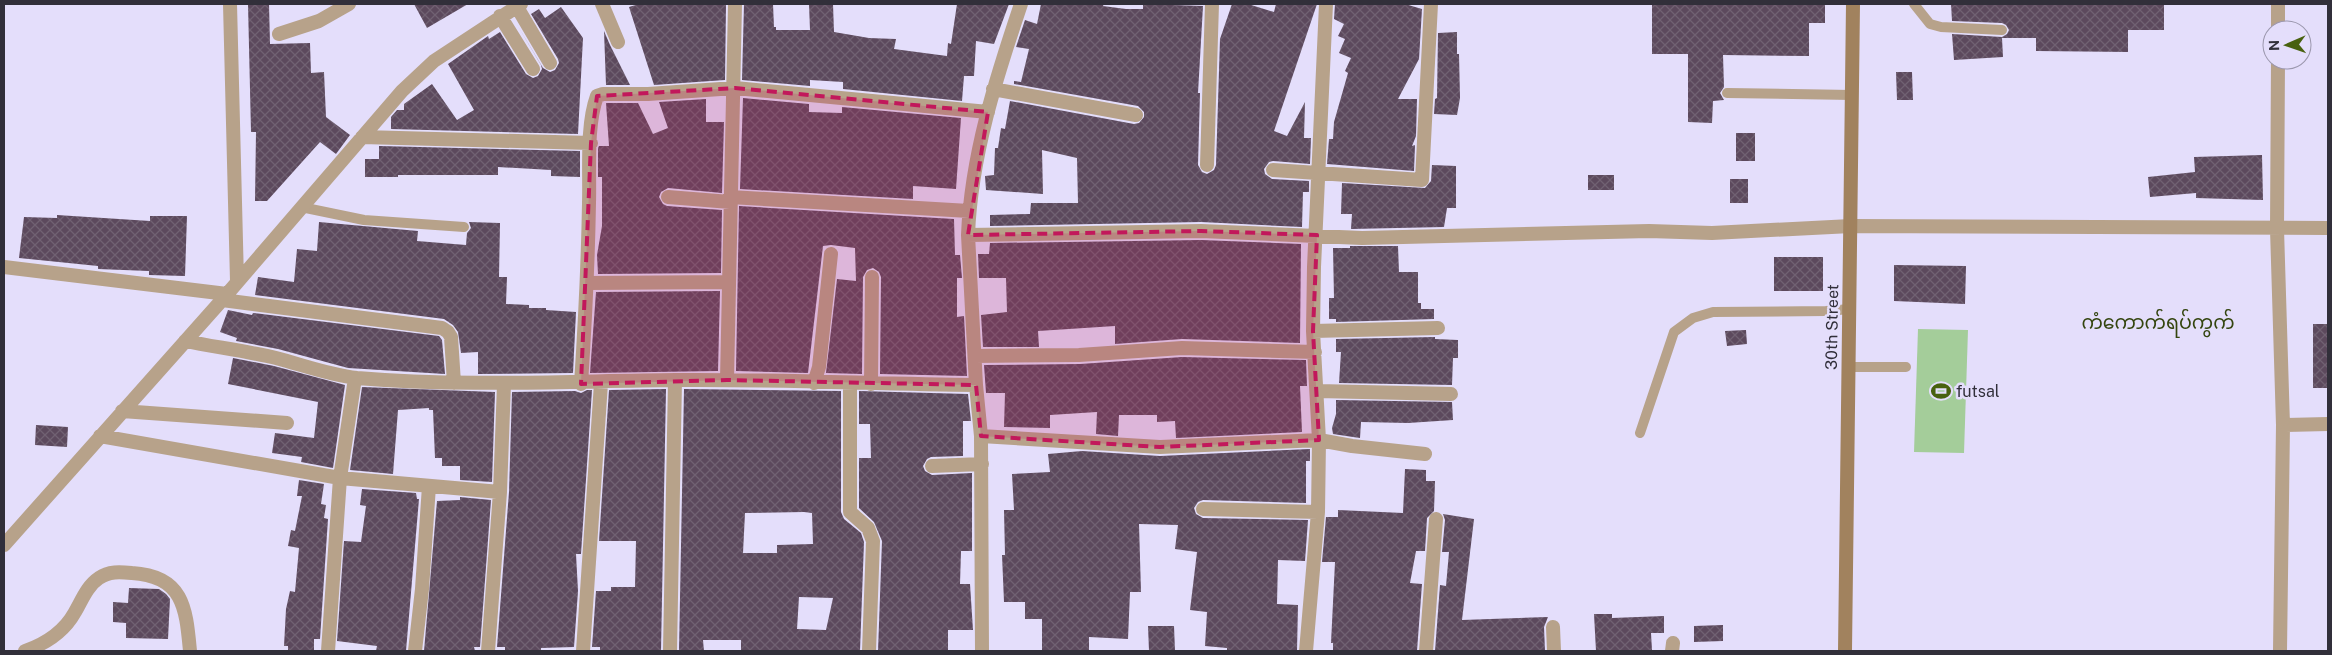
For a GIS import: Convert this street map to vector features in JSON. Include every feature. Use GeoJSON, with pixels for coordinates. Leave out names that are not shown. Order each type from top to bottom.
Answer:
{"type":"FeatureCollection","features":[{"type":"Feature","properties":{"kind":"main road","name":"30th Street"},"geometry":{"type":"LineString","coordinates":[[1845,651],[1853,4]]}},
{"type":"Feature","properties":{"kind":"street"},"geometry":{"type":"LineString","coordinates":[[230,4],[237,281]]}},
{"type":"Feature","properties":{"kind":"street"},"geometry":{"type":"LineString","coordinates":[[279,34],[319,21],[349,4]]}},
{"type":"Feature","properties":{"kind":"street"},"geometry":{"type":"LineString","coordinates":[[602,4],[618,42]]}},
{"type":"Feature","properties":{"kind":"street"},"geometry":{"type":"LineString","coordinates":[[727,380],[735,4]]}},
{"type":"Feature","properties":{"kind":"street"},"geometry":{"type":"LineString","coordinates":[[982,651],[982,464],[968,235],[969,212],[993,89],[1021,4]]}},
{"type":"Feature","properties":{"kind":"street"},"geometry":{"type":"LineString","coordinates":[[1207,165],[1212,4]]}},
{"type":"Feature","properties":{"kind":"street"},"geometry":{"type":"LineString","coordinates":[[1306,651],[1318,512],[1318,391],[1314,331],[1316,235],[1326,4]]}},
{"type":"Feature","properties":{"kind":"street"},"geometry":{"type":"LineString","coordinates":[[1273,170],[1422,180],[1424,177],[1431,4]]}},
{"type":"Feature","properties":{"kind":"street"},"geometry":{"type":"LineString","coordinates":[[2278,4],[2278,20]]}},
{"type":"Feature","properties":{"kind":"street"},"geometry":{"type":"LineString","coordinates":[[4,545],[186,341],[402,91],[434,61],[519,5],[550,64]]}},
{"type":"Feature","properties":{"kind":"street"},"geometry":{"type":"LineString","coordinates":[[500,16],[533,69]]}},
{"type":"Feature","properties":{"kind":"street"},"geometry":{"type":"LineString","coordinates":[[2278,70],[2277,229],[2283,425],[2280,651]]}},
{"type":"Feature","properties":{"kind":"street"},"geometry":{"type":"LineString","coordinates":[[582,384],[588,284],[591,143],[594,104],[597,96],[603,94],[714,91],[734,88],[988,112]]}},
{"type":"Feature","properties":{"kind":"street"},"geometry":{"type":"LineString","coordinates":[[993,89],[1136,115]]}},
{"type":"Feature","properties":{"kind":"street"},"geometry":{"type":"LineString","coordinates":[[362,137],[591,143]]}},
{"type":"Feature","properties":{"kind":"street"},"geometry":{"type":"LineString","coordinates":[[668,197],[969,212]]}},
{"type":"Feature","properties":{"kind":"street"},"geometry":{"type":"LineString","coordinates":[[968,235],[1200,231],[1362,238],[1649,231],[1712,233],[1851,226],[2328,228]]}},
{"type":"Feature","properties":{"kind":"street"},"geometry":{"type":"LineString","coordinates":[[814,383],[819,367],[831,254]]}},
{"type":"Feature","properties":{"kind":"street"},"geometry":{"type":"LineString","coordinates":[[4,268],[442,328],[451,337],[454,383]]}},
{"type":"Feature","properties":{"kind":"street"},"geometry":{"type":"LineString","coordinates":[[871,384],[872,277]]}},
{"type":"Feature","properties":{"kind":"street"},"geometry":{"type":"LineString","coordinates":[[588,284],[728,282]]}},
{"type":"Feature","properties":{"kind":"street"},"geometry":{"type":"LineString","coordinates":[[1314,331],[1438,328]]}},
{"type":"Feature","properties":{"kind":"street"},"geometry":{"type":"LineString","coordinates":[[186,341],[276,358],[321,371],[355,378],[504,384],[727,380],[850,384],[976,385]]}},
{"type":"Feature","properties":{"kind":"street"},"geometry":{"type":"LineString","coordinates":[[975,356],[1079,355],[1182,348],[1315,352]]}},
{"type":"Feature","properties":{"kind":"street"},"geometry":{"type":"LineString","coordinates":[[328,651],[340,478],[355,378]]}},
{"type":"Feature","properties":{"kind":"street"},"geometry":{"type":"LineString","coordinates":[[670,651],[675,380]]}},
{"type":"Feature","properties":{"kind":"street"},"geometry":{"type":"LineString","coordinates":[[583,651],[601,383]]}},
{"type":"Feature","properties":{"kind":"street"},"geometry":{"type":"LineString","coordinates":[[488,651],[500,492],[504,384]]}},
{"type":"Feature","properties":{"kind":"street"},"geometry":{"type":"LineString","coordinates":[[850,384],[850,512],[868,528],[873,541],[869,651]]}},
{"type":"Feature","properties":{"kind":"street"},"geometry":{"type":"LineString","coordinates":[[1318,391],[1452,394]]}},
{"type":"Feature","properties":{"kind":"street"},"geometry":{"type":"LineString","coordinates":[[122,411],[286,423]]}},
{"type":"Feature","properties":{"kind":"street"},"geometry":{"type":"LineString","coordinates":[[2283,425],[2328,424]]}},
{"type":"Feature","properties":{"kind":"street"},"geometry":{"type":"LineString","coordinates":[[100,436],[340,478],[500,492]]}},
{"type":"Feature","properties":{"kind":"street"},"geometry":{"type":"LineString","coordinates":[[981,436],[1160,447],[1319,440],[1352,446],[1425,454]]}},
{"type":"Feature","properties":{"kind":"street"},"geometry":{"type":"LineString","coordinates":[[932,466],[982,464]]}},
{"type":"Feature","properties":{"kind":"street"},"geometry":{"type":"LineString","coordinates":[[415,651],[422,589],[429,486]]}},
{"type":"Feature","properties":{"kind":"street"},"geometry":{"type":"LineString","coordinates":[[1203,509],[1318,512]]}},
{"type":"Feature","properties":{"kind":"street"},"geometry":{"type":"LineString","coordinates":[[1426,651],[1436,519]]}},
{"type":"Feature","properties":{"kind":"street"},"geometry":{"type":"LineString","coordinates":[[25,651],[41,645],[60,631],[74,615],[87,589],[98,578],[111,572],[136,573],[159,578],[176,592],[180,596],[187,624],[190,651]]}},
{"type":"Feature","properties":{"kind":"street"},"geometry":{"type":"LineString","coordinates":[[1553,627],[1554,651]]}},
{"type":"Feature","properties":{"kind":"lane"},"geometry":{"type":"LineString","coordinates":[[1914,4],[1930,24],[1941,28],[2002,30]]}},
{"type":"Feature","properties":{"kind":"lane"},"geometry":{"type":"LineString","coordinates":[[1727,93],[1852,95]]}},
{"type":"Feature","properties":{"kind":"lane"},"geometry":{"type":"LineString","coordinates":[[300,207],[364,220],[464,227]]}},
{"type":"Feature","properties":{"kind":"lane"},"geometry":{"type":"LineString","coordinates":[[1640,433],[1674,332],[1693,318],[1713,312],[1826,312],[1850,310]]}},
{"type":"Feature","properties":{"kind":"lane"},"geometry":{"type":"LineString","coordinates":[[1849,367],[1906,367]]}},
{"type":"Feature","properties":{"kind":"highlighted area"},"geometry":{"type":"Polygon","coordinates":[[[735,88],[988,112],[968,235],[1201,231],[1317,235],[1313,331],[1319,440],[1160,447],[981,436],[976,385],[727,380],[581,384],[591,143],[597,96],[735,88]]]}},
{"type":"Feature","properties":{"kind":"green space","name":"futsal"},"geometry":{"type":"Polygon","coordinates":[[[1918,329],[1968,330],[1964,453],[1914,452],[1918,329]]]}},
{"type":"Feature","properties":{"kind":"building"},"geometry":{"type":"Polygon","coordinates":[[[248,4],[269,4],[270,44],[310,43],[311,73],[324,72],[326,117],[350,135],[336,154],[320,142],[267,201],[255,201],[256,132],[251,132],[248,4]]]}},
{"type":"Feature","properties":{"kind":"building"},"geometry":{"type":"Polygon","coordinates":[[[414,4],[468,4],[427,28],[414,4]]]}},
{"type":"Feature","properties":{"kind":"building"},"geometry":{"type":"Polygon","coordinates":[[[639,4],[726,4],[725,80],[654,85],[629,7],[639,4]]]}},
{"type":"Feature","properties":{"kind":"building"},"geometry":{"type":"Polygon","coordinates":[[[744,4],[773,4],[774,27],[776,27],[776,30],[810,30],[809,4],[833,4],[834,32],[869,38],[896,39],[894,49],[947,56],[948,43],[951,44],[957,4],[1009,4],[994,44],[976,41],[974,76],[964,76],[962,101],[843,89],[843,82],[810,80],[810,86],[742,80],[744,4]]]}},
{"type":"Feature","properties":{"kind":"building"},"geometry":{"type":"Polygon","coordinates":[[[1041,4],[1104,4],[1103,6],[1126,9],[1143,9],[1143,4],[1203,6],[1198,93],[1200,93],[1198,165],[1202,172],[1207,174],[1214,170],[1216,165],[1220,39],[1232,4],[1248,4],[1274,12],[1276,4],[1317,4],[1274,131],[1287,136],[1305,102],[1304,138],[1311,138],[1310,164],[1273,161],[1269,162],[1264,169],[1265,174],[1272,179],[1309,181],[1309,192],[1303,192],[1302,227],[1201,222],[990,226],[990,215],[1030,214],[1031,203],[1078,203],[1077,158],[1042,150],[1043,194],[986,190],[985,176],[994,175],[995,148],[998,148],[1001,128],[1005,129],[1010,101],[1134,124],[1139,123],[1144,117],[1144,112],[1138,106],[1014,84],[1014,81],[1021,82],[1029,49],[1016,47],[1025,20],[1037,24],[1041,4]]]}},
{"type":"Feature","properties":{"kind":"building"},"geometry":{"type":"Polygon","coordinates":[[[1335,4],[1405,4],[1422,9],[1419,59],[1398,99],[1417,99],[1416,136],[1412,146],[1415,145],[1414,171],[1327,164],[1329,139],[1333,139],[1334,122],[1348,73],[1345,71],[1351,58],[1339,53],[1345,39],[1338,36],[1344,24],[1334,19],[1335,4]]]}},
{"type":"Feature","properties":{"kind":"building"},"geometry":{"type":"Polygon","coordinates":[[[1652,4],[1825,4],[1825,23],[1809,23],[1809,56],[1723,55],[1724,87],[1720,93],[1724,100],[1713,101],[1712,123],[1688,122],[1688,54],[1652,54],[1652,4]]]}},
{"type":"Feature","properties":{"kind":"building"},"geometry":{"type":"Polygon","coordinates":[[[1951,4],[2164,4],[2164,30],[2128,30],[2128,52],[2036,51],[2036,38],[2002,38],[2003,57],[1954,60],[1952,34],[2002,37],[2009,30],[2002,23],[1952,21],[1951,4]]]}},
{"type":"Feature","properties":{"kind":"building"},"geometry":{"type":"Polygon","coordinates":[[[561,7],[583,38],[578,134],[391,129],[391,117],[397,110],[404,110],[404,104],[432,84],[457,120],[474,110],[448,64],[488,36],[489,39],[500,32],[526,74],[533,78],[538,76],[542,69],[541,65],[516,23],[543,68],[550,72],[555,70],[559,63],[558,59],[531,14],[539,9],[545,18],[561,7]]]}},
{"type":"Feature","properties":{"kind":"building"},"geometry":{"type":"Polygon","coordinates":[[[604,31],[610,45],[630,85],[606,85],[604,31]]]}},
{"type":"Feature","properties":{"kind":"building"},"geometry":{"type":"Polygon","coordinates":[[[1457,32],[1460,98],[1457,115],[1434,114],[1435,99],[1437,98],[1438,33],[1457,32]]]}},
{"type":"Feature","properties":{"kind":"building"},"geometry":{"type":"Polygon","coordinates":[[[1896,72],[1912,72],[1913,100],[1897,100],[1896,72]]]}},
{"type":"Feature","properties":{"kind":"building"},"geometry":{"type":"Polygon","coordinates":[[[743,98],[809,104],[809,112],[842,113],[842,107],[961,118],[956,189],[913,186],[913,199],[740,189],[743,98]]]}},
{"type":"Feature","properties":{"kind":"building"},"geometry":{"type":"Polygon","coordinates":[[[706,99],[706,122],[724,122],[722,193],[668,188],[661,192],[659,197],[663,204],[667,206],[722,210],[721,273],[598,274],[597,255],[602,226],[602,177],[598,177],[598,148],[599,146],[609,146],[606,103],[638,103],[653,134],[668,128],[659,102],[706,99]]]}},
{"type":"Feature","properties":{"kind":"building"},"geometry":{"type":"Polygon","coordinates":[[[1736,133],[1755,133],[1755,161],[1736,161],[1736,133]]]}},
{"type":"Feature","properties":{"kind":"building"},"geometry":{"type":"Polygon","coordinates":[[[379,146],[580,151],[580,177],[551,176],[551,170],[498,167],[498,175],[398,175],[398,177],[365,177],[365,159],[379,159],[379,146]]]}},
{"type":"Feature","properties":{"kind":"building"},"geometry":{"type":"Polygon","coordinates":[[[2262,155],[2263,200],[2196,198],[2196,193],[2150,197],[2148,177],[2195,172],[2194,157],[2262,155]]]}},
{"type":"Feature","properties":{"kind":"building"},"geometry":{"type":"Polygon","coordinates":[[[1432,165],[1456,166],[1456,208],[1447,208],[1444,227],[1351,229],[1352,214],[1341,214],[1342,183],[1425,188],[1431,181],[1432,165]]]}},
{"type":"Feature","properties":{"kind":"building"},"geometry":{"type":"Polygon","coordinates":[[[1588,175],[1614,175],[1614,190],[1588,190],[1588,175]]]}},
{"type":"Feature","properties":{"kind":"building"},"geometry":{"type":"Polygon","coordinates":[[[1730,179],[1748,179],[1748,203],[1730,203],[1730,179]]]}},
{"type":"Feature","properties":{"kind":"building"},"geometry":{"type":"Polygon","coordinates":[[[739,206],[954,219],[955,255],[960,255],[962,278],[957,278],[957,317],[964,316],[967,376],[880,374],[881,277],[879,272],[873,268],[867,270],[863,277],[862,374],[826,373],[837,279],[856,281],[855,248],[831,245],[823,246],[808,373],[736,371],[739,206]]]}},
{"type":"Feature","properties":{"kind":"building"},"geometry":{"type":"Polygon","coordinates":[[[57,215],[150,221],[150,216],[187,216],[185,276],[149,275],[149,271],[98,269],[98,266],[19,258],[24,217],[57,218],[57,215]]]}},
{"type":"Feature","properties":{"kind":"building"},"geometry":{"type":"Polygon","coordinates":[[[319,222],[418,231],[417,241],[466,245],[467,233],[471,228],[469,222],[500,223],[499,277],[507,277],[506,304],[529,305],[529,308],[576,312],[573,373],[478,374],[478,352],[461,353],[458,332],[453,325],[444,319],[255,295],[258,277],[294,282],[297,249],[317,251],[319,222]]]}},
{"type":"Feature","properties":{"kind":"building"},"geometry":{"type":"Polygon","coordinates":[[[1201,240],[1301,244],[1300,343],[1182,339],[1115,344],[1115,326],[1038,331],[1039,347],[983,347],[981,315],[1007,312],[1006,278],[979,278],[978,254],[989,254],[990,243],[1201,240]]]}},
{"type":"Feature","properties":{"kind":"building"},"geometry":{"type":"Polygon","coordinates":[[[1350,246],[1398,246],[1399,272],[1418,272],[1418,303],[1421,303],[1421,309],[1434,309],[1434,319],[1336,322],[1336,319],[1329,319],[1329,298],[1334,298],[1333,248],[1350,248],[1350,246]]]}},
{"type":"Feature","properties":{"kind":"building"},"geometry":{"type":"Polygon","coordinates":[[[1774,257],[1823,257],[1823,291],[1774,291],[1774,257]]]}},
{"type":"Feature","properties":{"kind":"building"},"geometry":{"type":"Polygon","coordinates":[[[1894,265],[1966,266],[1965,304],[1894,301],[1894,265]]]}},
{"type":"Feature","properties":{"kind":"building"},"geometry":{"type":"Polygon","coordinates":[[[720,291],[718,371],[590,373],[596,292],[720,291]]]}},
{"type":"Feature","properties":{"kind":"building"},"geometry":{"type":"Polygon","coordinates":[[[228,310],[252,315],[253,313],[439,336],[442,340],[445,374],[348,368],[278,349],[236,341],[237,338],[220,332],[228,310]]]}},
{"type":"Feature","properties":{"kind":"building"},"geometry":{"type":"Polygon","coordinates":[[[2313,324],[2328,324],[2328,388],[2313,388],[2313,324]]]}},
{"type":"Feature","properties":{"kind":"building"},"geometry":{"type":"Polygon","coordinates":[[[1746,330],[1747,344],[1727,346],[1725,331],[1746,330]]]}},
{"type":"Feature","properties":{"kind":"building"},"geometry":{"type":"Polygon","coordinates":[[[1435,337],[1435,339],[1458,340],[1458,358],[1453,358],[1452,385],[1339,383],[1341,352],[1336,352],[1336,339],[1435,337]]]}},
{"type":"Feature","properties":{"kind":"building"},"geometry":{"type":"Polygon","coordinates":[[[1182,357],[1306,360],[1307,386],[1300,386],[1302,432],[1176,438],[1175,421],[1157,422],[1157,415],[1119,415],[1118,436],[1096,434],[1097,412],[1050,415],[1050,428],[1004,427],[1005,393],[986,393],[984,365],[1080,364],[1182,357]]]}},
{"type":"Feature","properties":{"kind":"building"},"geometry":{"type":"Polygon","coordinates":[[[233,358],[274,366],[345,385],[333,468],[301,462],[302,457],[272,453],[275,433],[314,438],[318,402],[228,384],[233,358]]]}},
{"type":"Feature","properties":{"kind":"building"},"geometry":{"type":"Polygon","coordinates":[[[362,387],[495,392],[492,482],[460,480],[460,466],[442,466],[442,458],[435,458],[433,410],[429,410],[429,408],[398,410],[393,474],[350,470],[362,387]]]}},
{"type":"Feature","properties":{"kind":"building"},"geometry":{"type":"Polygon","coordinates":[[[666,389],[661,651],[600,651],[600,647],[592,647],[596,591],[611,591],[611,587],[635,587],[636,541],[599,541],[609,390],[666,389]]]}},
{"type":"Feature","properties":{"kind":"building"},"geometry":{"type":"Polygon","coordinates":[[[684,389],[841,391],[841,512],[844,519],[861,533],[864,542],[860,651],[741,651],[741,640],[703,640],[704,651],[679,651],[684,389]],[[745,513],[743,553],[777,553],[777,545],[813,544],[812,513],[745,513]],[[799,597],[797,629],[826,630],[833,598],[799,597]]]}},
{"type":"Feature","properties":{"kind":"building"},"geometry":{"type":"Polygon","coordinates":[[[592,390],[581,554],[576,554],[578,591],[574,647],[541,648],[541,651],[505,651],[505,647],[497,647],[509,492],[512,392],[575,391],[581,393],[592,390]]]}},
{"type":"Feature","properties":{"kind":"building"},"geometry":{"type":"Polygon","coordinates":[[[859,391],[968,394],[971,421],[963,421],[963,456],[931,457],[927,459],[923,466],[925,471],[932,475],[972,473],[972,551],[961,551],[960,584],[970,584],[973,630],[948,630],[948,651],[878,651],[882,541],[874,522],[859,508],[859,458],[871,458],[870,424],[859,424],[859,391]]]}},
{"type":"Feature","properties":{"kind":"building"},"geometry":{"type":"Polygon","coordinates":[[[1336,400],[1452,402],[1453,420],[1408,423],[1361,422],[1360,438],[1333,434],[1332,428],[1336,414],[1336,400]]]}},
{"type":"Feature","properties":{"kind":"building"},"geometry":{"type":"Polygon","coordinates":[[[36,425],[68,427],[67,447],[35,445],[36,425]]]}},
{"type":"Feature","properties":{"kind":"building"},"geometry":{"type":"Polygon","coordinates":[[[1310,449],[1310,461],[1306,461],[1306,503],[1203,500],[1198,502],[1194,508],[1196,514],[1203,518],[1308,520],[1305,561],[1278,560],[1277,604],[1298,605],[1297,651],[1227,651],[1227,648],[1205,646],[1207,612],[1190,610],[1197,552],[1175,549],[1178,525],[1139,524],[1141,592],[1130,592],[1128,639],[1089,637],[1089,651],[1042,651],[1042,619],[1025,619],[1025,602],[1004,602],[1002,555],[1005,555],[1004,510],[1014,510],[1012,474],[1050,472],[1048,454],[1082,451],[1160,456],[1310,449]]]}},
{"type":"Feature","properties":{"kind":"building"},"geometry":{"type":"Polygon","coordinates":[[[1405,469],[1426,470],[1426,481],[1435,481],[1434,511],[1427,518],[1425,551],[1416,551],[1410,583],[1422,584],[1417,651],[1333,651],[1333,643],[1331,643],[1335,562],[1322,562],[1326,517],[1338,517],[1338,510],[1403,513],[1405,469]]]}},
{"type":"Feature","properties":{"kind":"building"},"geometry":{"type":"Polygon","coordinates":[[[299,480],[324,484],[321,504],[326,505],[324,518],[328,519],[320,639],[314,639],[314,650],[288,651],[288,646],[284,646],[286,609],[290,591],[295,592],[299,548],[288,546],[291,530],[295,531],[302,496],[297,496],[299,480]]]}},
{"type":"Feature","properties":{"kind":"building"},"geometry":{"type":"Polygon","coordinates":[[[362,489],[416,493],[417,499],[419,499],[406,651],[376,651],[377,646],[337,641],[344,541],[361,542],[366,506],[360,505],[362,489]]]}},
{"type":"Feature","properties":{"kind":"building"},"geometry":{"type":"Polygon","coordinates":[[[460,497],[491,500],[480,647],[474,647],[475,651],[424,651],[437,501],[460,500],[460,497]]]}},
{"type":"Feature","properties":{"kind":"building"},"geometry":{"type":"Polygon","coordinates":[[[1443,514],[1474,519],[1462,620],[1548,617],[1544,627],[1545,651],[1435,651],[1440,585],[1446,586],[1449,552],[1442,552],[1445,520],[1443,514]]]}},
{"type":"Feature","properties":{"kind":"building"},"geometry":{"type":"Polygon","coordinates":[[[129,588],[159,589],[170,599],[168,639],[126,638],[126,623],[113,622],[113,602],[128,603],[129,588]]]}},
{"type":"Feature","properties":{"kind":"building"},"geometry":{"type":"Polygon","coordinates":[[[1594,614],[1612,614],[1612,618],[1664,616],[1664,633],[1651,633],[1652,650],[1596,651],[1594,614]]]}},
{"type":"Feature","properties":{"kind":"building"},"geometry":{"type":"Polygon","coordinates":[[[1723,625],[1723,641],[1694,642],[1694,626],[1723,625]]]}},
{"type":"Feature","properties":{"kind":"building"},"geometry":{"type":"Polygon","coordinates":[[[1148,626],[1174,626],[1175,651],[1149,651],[1148,626]]]}},
{"type":"Feature","properties":{"kind":"place","name":"futsal"},"geometry":{"type":"Point","coordinates":[1941,391]}},
{"type":"Feature","properties":{"kind":"district","name":"ကံကောက်ရပ်ကွက်"},"geometry":{"type":"Point","coordinates":[2158,322]}}]}
